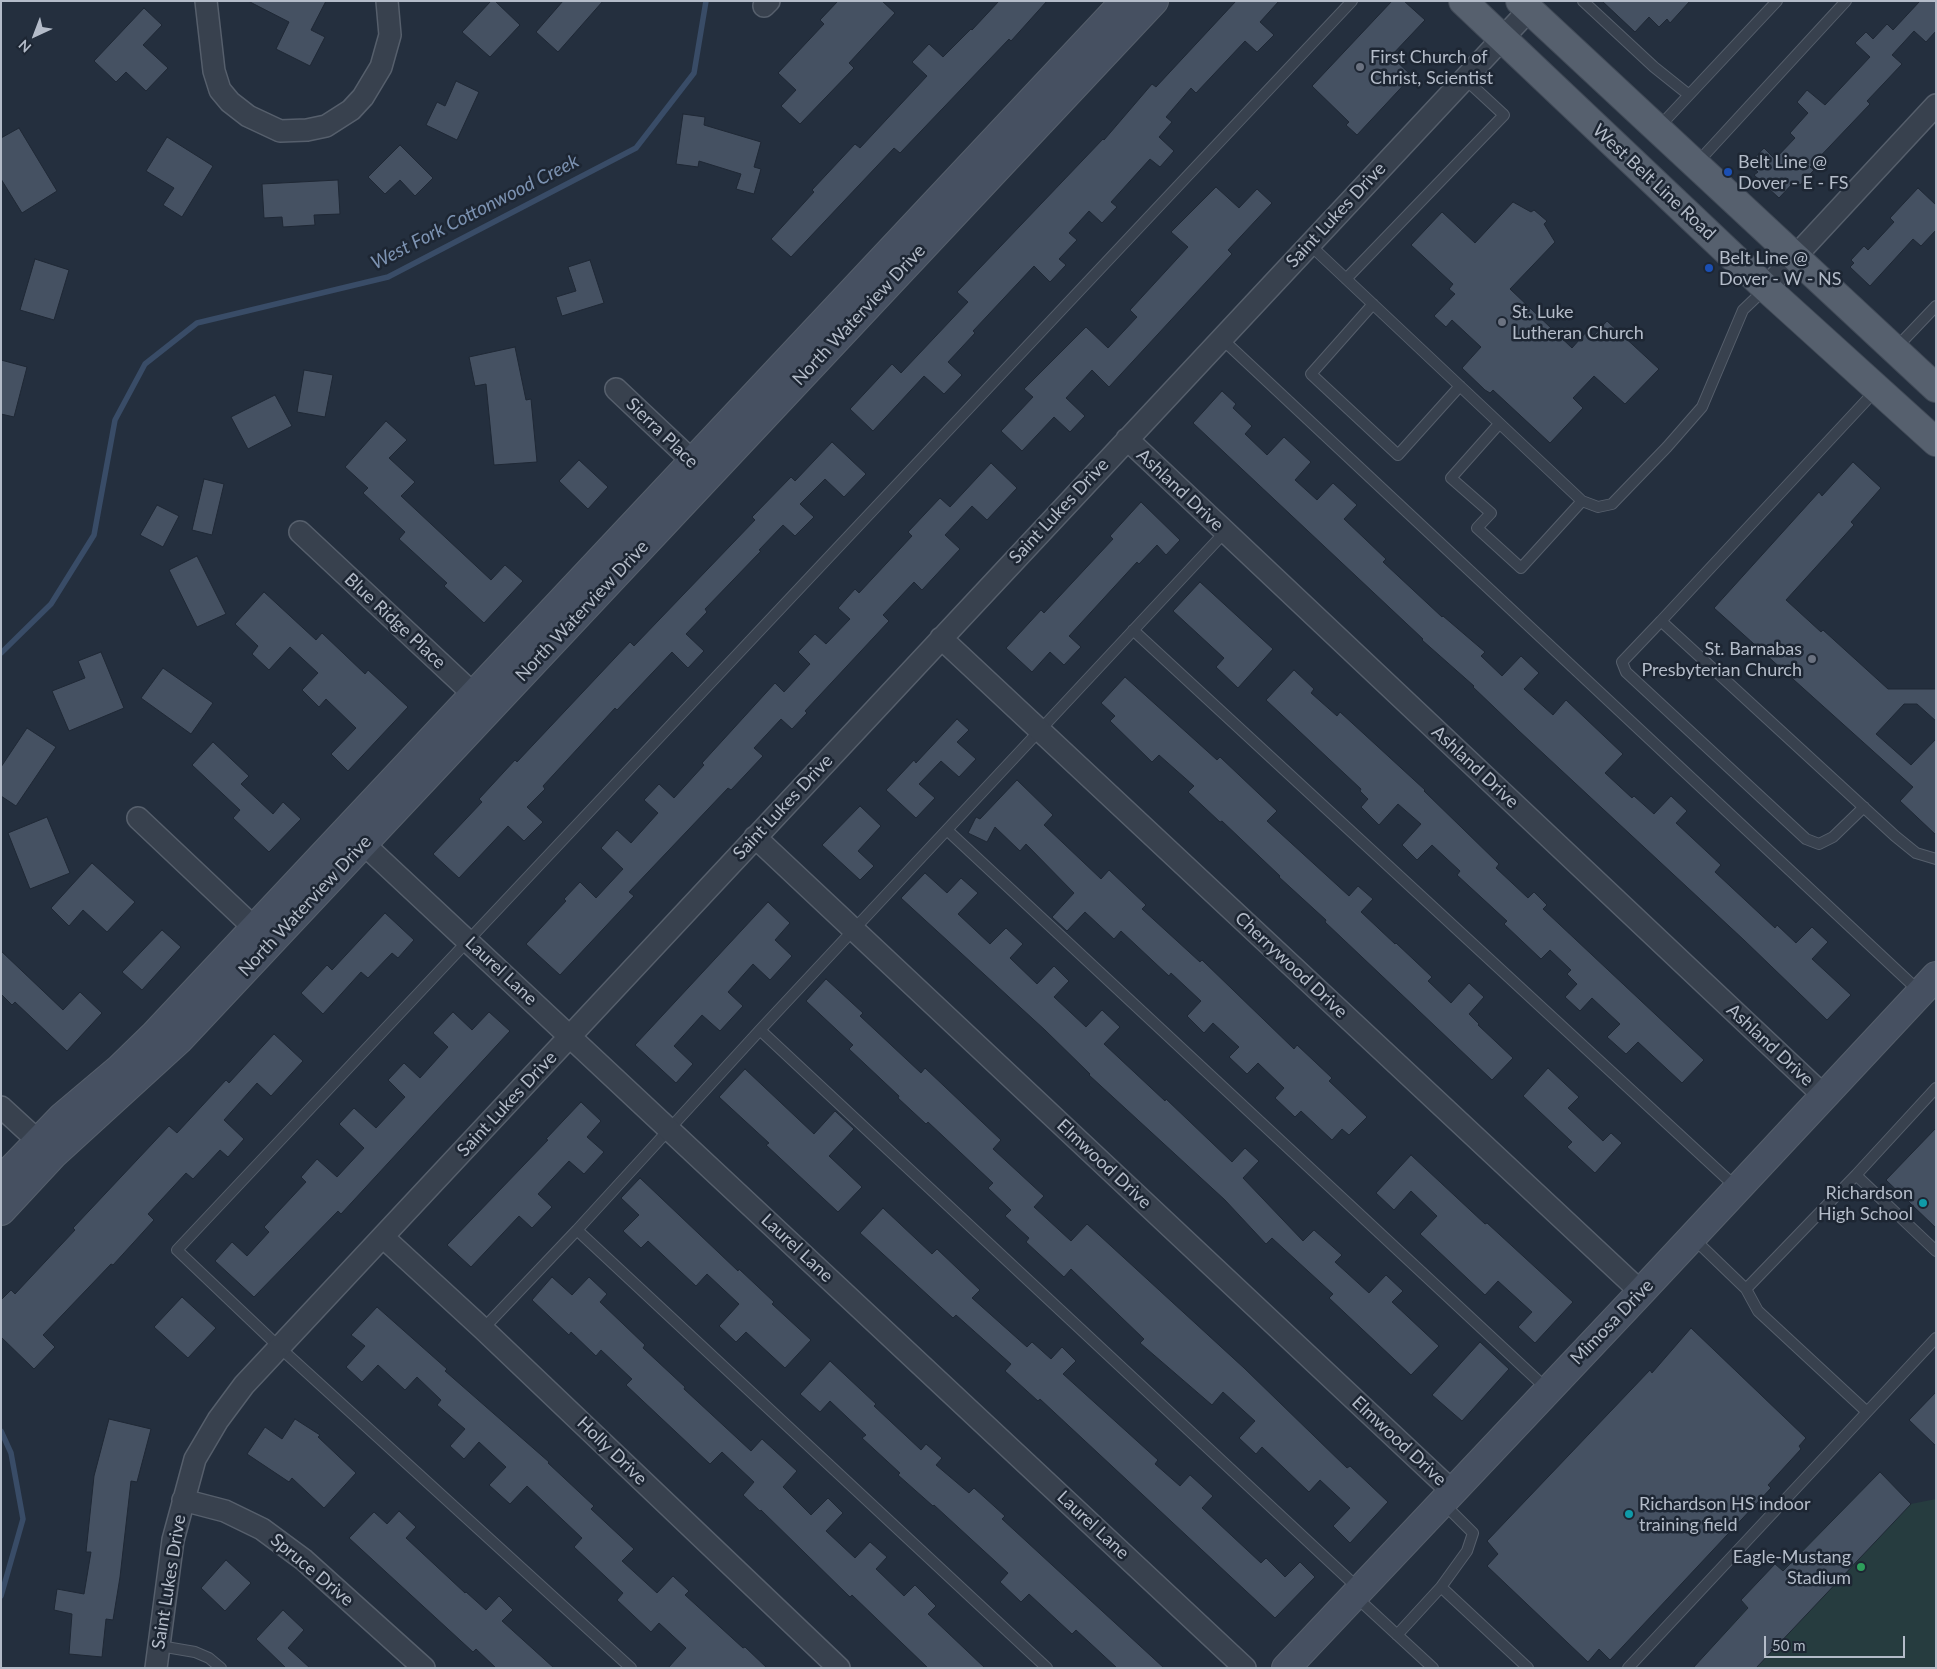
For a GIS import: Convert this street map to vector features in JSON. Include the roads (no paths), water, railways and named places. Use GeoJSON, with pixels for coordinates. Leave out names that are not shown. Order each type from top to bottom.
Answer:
{"type":"FeatureCollection","features":[{"type":"Feature","properties":{"kind":"main road","name":"West Belt Line Road"},"geometry":{"type":"LineString","coordinates":[[1463,1],[1766,288],[1936,442]]}},
{"type":"Feature","properties":{"kind":"main road"},"geometry":{"type":"LineString","coordinates":[[1524,5],[1694,166],[1936,388]]}},
{"type":"Feature","properties":{"kind":"street"},"geometry":{"type":"LineString","coordinates":[[206,1],[214,71],[220,90],[230,102],[248,116],[280,131],[307,130],[326,126],[351,110],[364,97],[381,67],[390,35],[386,1]]}},
{"type":"Feature","properties":{"kind":"street","name":"North Waterview Drive"},"geometry":{"type":"LineString","coordinates":[[701,469],[1125,1]]}},
{"type":"Feature","properties":{"kind":"street","name":"North Waterview Drive"},"geometry":{"type":"LineString","coordinates":[[1,1211],[46,1148],[147,1042],[263,935],[701,469],[1154,1]]}},
{"type":"Feature","properties":{"kind":"street","name":"Saint Lukes Drive"},"geometry":{"type":"LineString","coordinates":[[156,1668],[173,1540],[195,1459],[218,1420],[244,1384],[1464,78],[1501,38],[1524,5]]}},
{"type":"Feature","properties":{"kind":"street"},"geometry":{"type":"LineString","coordinates":[[1766,288],[1936,105]]}},
{"type":"Feature","properties":{"kind":"street","name":"Sierra Place"},"geometry":{"type":"LineString","coordinates":[[616,389],[701,469]]}},
{"type":"Feature","properties":{"kind":"street","name":"Ashland Drive"},"geometry":{"type":"LineString","coordinates":[[1127,439],[1824,1096]]}},
{"type":"Feature","properties":{"kind":"street","name":"Blue Ridge Place"},"geometry":{"type":"LineString","coordinates":[[300,532],[482,702]]}},
{"type":"Feature","properties":{"kind":"street","name":"Cherrywood Drive"},"geometry":{"type":"LineString","coordinates":[[941,638],[1641,1292]]}},
{"type":"Feature","properties":{"kind":"street"},"geometry":{"type":"LineString","coordinates":[[138,818],[263,935]]}},
{"type":"Feature","properties":{"kind":"street","name":"Laurel Lane"},"geometry":{"type":"LineString","coordinates":[[356,836],[1245,1668]]}},
{"type":"Feature","properties":{"kind":"street","name":"Elmwood Drive"},"geometry":{"type":"LineString","coordinates":[[755,838],[854,930],[1447,1496]]}},
{"type":"Feature","properties":{"kind":"street","name":"Mimosa Drive"},"geometry":{"type":"LineString","coordinates":[[1286,1668],[1931,984]]}},
{"type":"Feature","properties":{"kind":"street"},"geometry":{"type":"LineString","coordinates":[[1,1107],[46,1148]]}},
{"type":"Feature","properties":{"kind":"street","name":"North Waterview Drive"},"geometry":{"type":"LineString","coordinates":[[1,1180],[46,1148]]}},
{"type":"Feature","properties":{"kind":"street","name":"Holly Drive"},"geometry":{"type":"LineString","coordinates":[[383,1237],[483,1329],[839,1668]]}},
{"type":"Feature","properties":{"kind":"street","name":"Spruce Drive"},"geometry":{"type":"LineString","coordinates":[[183,1500],[225,1511],[262,1529],[304,1560],[424,1668]]}},
{"type":"Feature","properties":{"kind":"lane"},"geometry":{"type":"LineString","coordinates":[[631,1668],[278,1346],[177,1250],[1352,1]]}},
{"type":"Feature","properties":{"kind":"lane"},"geometry":{"type":"LineString","coordinates":[[1583,1],[1654,67],[1688,95]]}},
{"type":"Feature","properties":{"kind":"lane"},"geometry":{"type":"LineString","coordinates":[[1656,130],[1777,1]]}},
{"type":"Feature","properties":{"kind":"lane"},"geometry":{"type":"LineString","coordinates":[[1694,166],[1846,1]]}},
{"type":"Feature","properties":{"kind":"lane"},"geometry":{"type":"LineString","coordinates":[[1346,279],[1504,115],[1464,78]]}},
{"type":"Feature","properties":{"kind":"lane"},"geometry":{"type":"LineString","coordinates":[[1309,244],[1582,501],[1598,507],[1612,504],[1667,447],[1702,407],[1743,310],[1766,288]]}},
{"type":"Feature","properties":{"kind":"lane"},"geometry":{"type":"LineString","coordinates":[[1372,304],[1311,374],[1398,455],[1460,386]]}},
{"type":"Feature","properties":{"kind":"lane"},"geometry":{"type":"LineString","coordinates":[[1894,350],[1936,306]]}},
{"type":"Feature","properties":{"kind":"lane"},"geometry":{"type":"LineString","coordinates":[[1221,338],[1931,984]]}},
{"type":"Feature","properties":{"kind":"lane"},"geometry":{"type":"LineString","coordinates":[[1864,808],[1833,837],[1819,844],[1806,839],[1626,672],[1622,662],[1878,388]]}},
{"type":"Feature","properties":{"kind":"lane"},"geometry":{"type":"LineString","coordinates":[[1499,424],[1451,478],[1491,513],[1477,528],[1521,568],[1582,501]]}},
{"type":"Feature","properties":{"kind":"lane"},"geometry":{"type":"LineString","coordinates":[[483,1329],[1225,532]]}},
{"type":"Feature","properties":{"kind":"lane"},"geometry":{"type":"LineString","coordinates":[[1661,621],[1864,808],[1916,853],[1936,859]]}},
{"type":"Feature","properties":{"kind":"lane"},"geometry":{"type":"LineString","coordinates":[[1133,630],[1737,1188]]}},
{"type":"Feature","properties":{"kind":"lane"},"geometry":{"type":"LineString","coordinates":[[947,830],[1548,1390]]}},
{"type":"Feature","properties":{"kind":"lane"},"geometry":{"type":"LineString","coordinates":[[760,1030],[1357,1592],[1433,1668]]}},
{"type":"Feature","properties":{"kind":"lane"},"geometry":{"type":"LineString","coordinates":[[1746,1289],[1856,1175],[1936,1088]]}},
{"type":"Feature","properties":{"kind":"lane"},"geometry":{"type":"LineString","coordinates":[[1856,1175],[1936,1251]]}},
{"type":"Feature","properties":{"kind":"lane"},"geometry":{"type":"LineString","coordinates":[[577,1230],[1047,1668]]}},
{"type":"Feature","properties":{"kind":"lane"},"geometry":{"type":"LineString","coordinates":[[1692,1237],[1746,1289],[1758,1311],[1867,1412]]}},
{"type":"Feature","properties":{"kind":"lane"},"geometry":{"type":"LineString","coordinates":[[1628,1668],[1936,1338]]}},
{"type":"Feature","properties":{"kind":"lane"},"geometry":{"type":"LineString","coordinates":[[1397,1634],[1442,1587],[1467,1551],[1473,1534],[1447,1496]]}},
{"type":"Feature","properties":{"kind":"lane"},"geometry":{"type":"LineString","coordinates":[[1442,1587],[1528,1668]]}},
{"type":"Feature","properties":{"kind":"lane"},"geometry":{"type":"LineString","coordinates":[[160,1646],[196,1652],[209,1658],[221,1668]]}},
{"type":"Feature","properties":{"kind":"waterway","name":"West Fork Cottonwood Creek"},"geometry":{"type":"LineString","coordinates":[[1,653],[51,604],[94,535],[115,420],[145,364],[197,323],[388,277],[636,148],[694,73],[706,1]]}},
{"type":"Feature","properties":{"kind":"waterway","name":"West Fork Cottonwood Creek"},"geometry":{"type":"LineString","coordinates":[[1,1431],[11,1453],[23,1519],[1,1596]]}},
{"type":"Feature","properties":{"kind":"place","name":"First Church of Christ, Scientist"},"geometry":{"type":"Point","coordinates":[1360,67]}},
{"type":"Feature","properties":{"kind":"place","name":"Belt Line @ Dover - E - FS"},"geometry":{"type":"Point","coordinates":[1728,172]}},
{"type":"Feature","properties":{"kind":"place","name":"Belt Line @ Dover - W - NS"},"geometry":{"type":"Point","coordinates":[1709,268]}},
{"type":"Feature","properties":{"kind":"place","name":"St. Luke Lutheran Church"},"geometry":{"type":"Point","coordinates":[1502,322]}},
{"type":"Feature","properties":{"kind":"place","name":"St. Barnabas Presbyterian Church"},"geometry":{"type":"Point","coordinates":[1812,659]}},
{"type":"Feature","properties":{"kind":"place","name":"Richardson High School"},"geometry":{"type":"Point","coordinates":[1923,1203]}},
{"type":"Feature","properties":{"kind":"place","name":"Richardson HS indoor training field"},"geometry":{"type":"Point","coordinates":[1629,1514]}},
{"type":"Feature","properties":{"kind":"place","name":"Eagle-Mustang Stadium"},"geometry":{"type":"Point","coordinates":[1861,1567]}}]}
